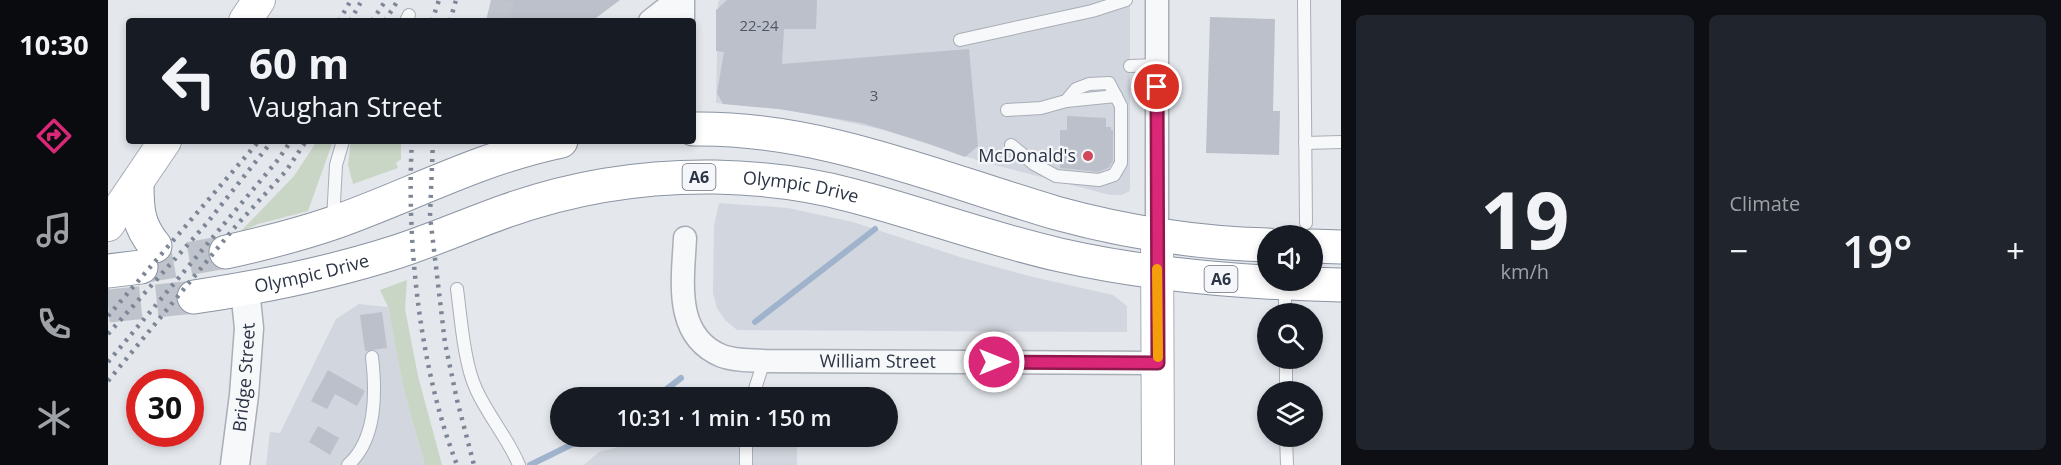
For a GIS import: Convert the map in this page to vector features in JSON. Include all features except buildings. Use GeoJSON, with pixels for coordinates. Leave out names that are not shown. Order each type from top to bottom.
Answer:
{"type":"FeatureCollection","features":[{"type":"Feature","properties":{"kind":"highway","name":"A6"},"geometry":{"type":"LineString","coordinates":[[696,129],[729,129],[780,135],[839,147],[1057,213],[1118,228],[1157,235],[1257,245]]}},
{"type":"Feature","properties":{"kind":"highway"},"geometry":{"type":"LineString","coordinates":[[226,252],[333,223],[487,161],[550,144]]}},
{"type":"Feature","properties":{"kind":"highway","name":"Olympic Drive"},"geometry":{"type":"LineString","coordinates":[[194,297],[245,290],[377,258],[506,211],[567,193],[624,183],[715,177],[758,179],[848,194],[1059,255],[1192,278],[1285,298],[1341,285]]}},
{"type":"Feature","properties":{"kind":"highway"},"geometry":{"type":"LineString","coordinates":[[108,272],[148,256],[144,231],[137,213],[137,184]]}},
{"type":"Feature","properties":{"kind":"highway"},"geometry":{"type":"LineString","coordinates":[[1323,240],[1341,247]]}},
{"type":"Feature","properties":{"kind":"main road"},"geometry":{"type":"LineString","coordinates":[[247,18],[259,0]]}},
{"type":"Feature","properties":{"kind":"main road"},"geometry":{"type":"LineString","coordinates":[[108,225],[163,144]]}},
{"type":"Feature","properties":{"kind":"main road"},"geometry":{"type":"LineString","coordinates":[[1157,235],[1157,273],[1145,363],[1158,465]]}},
{"type":"Feature","properties":{"kind":"street"},"geometry":{"type":"LineString","coordinates":[[1157,0],[1157,235]]}},
{"type":"Feature","properties":{"kind":"street"},"geometry":{"type":"LineString","coordinates":[[655,18],[676,5]]}},
{"type":"Feature","properties":{"kind":"street","name":"William Street"},"geometry":{"type":"LineString","coordinates":[[685,238],[682,295],[684,311],[693,332],[701,341],[723,356],[764,361],[1145,363]]}},
{"type":"Feature","properties":{"kind":"street","name":"Bridge Street"},"geometry":{"type":"LineString","coordinates":[[235,465],[244,395],[249,328],[245,290]]}},
{"type":"Feature","properties":{"kind":"lane"},"geometry":{"type":"LineString","coordinates":[[960,40],[1092,11],[1126,0]]}},
{"type":"Feature","properties":{"kind":"lane"},"geometry":{"type":"LineString","coordinates":[[1304,0],[1305,143],[1309,225]]}},
{"type":"Feature","properties":{"kind":"lane"},"geometry":{"type":"LineString","coordinates":[[1130,66],[1157,65]]}},
{"type":"Feature","properties":{"kind":"lane"},"geometry":{"type":"LineString","coordinates":[[1007,110],[1041,108],[1066,101],[1076,88],[1089,84],[1109,83],[1121,106],[1120,163],[1114,175],[1099,180],[1056,176],[1034,164],[1011,145]]}},
{"type":"Feature","properties":{"kind":"lane"},"geometry":{"type":"LineString","coordinates":[[1305,143],[1341,142]]}},
{"type":"Feature","properties":{"kind":"lane"},"geometry":{"type":"LineString","coordinates":[[333,223],[336,165],[342,144]]}},
{"type":"Feature","properties":{"kind":"lane"},"geometry":{"type":"LineString","coordinates":[[457,289],[475,388],[493,422],[508,441],[519,464]]}},
{"type":"Feature","properties":{"kind":"lane"},"geometry":{"type":"LineString","coordinates":[[348,465],[353,461],[364,442],[375,403],[372,357]]}},
{"type":"Feature","properties":{"kind":"lane"},"geometry":{"type":"LineString","coordinates":[[756,387],[764,361]]}},
{"type":"Feature","properties":{"kind":"lane"},"geometry":{"type":"LineString","coordinates":[[746,447],[746,465]]}},
{"type":"Feature","properties":{"kind":"lane"},"geometry":{"type":"LineString","coordinates":[[1286,447],[1287,465]]}},
{"type":"Feature","properties":{"kind":"shaded area"},"geometry":{"type":"Polygon","coordinates":[[[720,0],[1130,0],[1130,191],[1122,195],[1110,195],[983,162],[884,130],[797,111],[716,103],[718,2],[720,0]]]}},
{"type":"Feature","properties":{"kind":"shaded area"},"geometry":{"type":"Polygon","coordinates":[[[719,203],[788,208],[853,222],[963,258],[1113,295],[1127,306],[1127,332],[737,330],[725,320],[717,308],[713,293],[714,226],[719,203]]]}},
{"type":"Feature","properties":{"kind":"shaded area"},"geometry":{"type":"Polygon","coordinates":[[[359,304],[388,307],[404,391],[425,465],[266,465],[270,432],[280,433],[336,319],[359,304]]]}},
{"type":"Feature","properties":{"kind":"shaded area"},"geometry":{"type":"Polygon","coordinates":[[[617,447],[797,447],[797,465],[584,465],[599,452],[617,447]]]}},
{"type":"Feature","properties":{"kind":"green space"},"geometry":{"type":"Polygon","coordinates":[[[315,144],[332,144],[308,211],[258,224],[240,232],[294,176],[315,144]]]}},
{"type":"Feature","properties":{"kind":"green space"},"geometry":{"type":"Polygon","coordinates":[[[351,144],[401,144],[401,159],[396,163],[398,168],[353,184],[348,165],[351,144]]]}},
{"type":"Feature","properties":{"kind":"green space"},"geometry":{"type":"Polygon","coordinates":[[[407,280],[405,309],[418,376],[442,465],[425,465],[404,391],[388,307],[380,290],[407,280]]]}},
{"type":"Feature","properties":{"kind":"waterway"},"geometry":{"type":"LineString","coordinates":[[755,322],[875,229]]}},
{"type":"Feature","properties":{"kind":"waterway"},"geometry":{"type":"LineString","coordinates":[[669,387],[681,378]]}},
{"type":"Feature","properties":{"kind":"waterway"},"geometry":{"type":"LineString","coordinates":[[530,465],[567,447]]}},
{"type":"Feature","properties":{"kind":"tunnel"},"geometry":{"type":"LineString","coordinates":[[499,18],[503,0]]}},
{"type":"Feature","properties":{"kind":"tunnel"},"geometry":{"type":"LineString","coordinates":[[141,267],[226,252]]}},
{"type":"Feature","properties":{"kind":"tunnel"},"geometry":{"type":"LineString","coordinates":[[108,306],[194,297]]}},
{"type":"Feature","properties":{"kind":"railway"},"geometry":{"type":"LineString","coordinates":[[341,18],[351,0]]}},
{"type":"Feature","properties":{"kind":"railway"},"geometry":{"type":"LineString","coordinates":[[352,18],[362,0]]}},
{"type":"Feature","properties":{"kind":"railway"},"geometry":{"type":"LineString","coordinates":[[374,18],[386,0]]}},
{"type":"Feature","properties":{"kind":"railway"},"geometry":{"type":"LineString","coordinates":[[387,18],[398,0]]}},
{"type":"Feature","properties":{"kind":"railway"},"geometry":{"type":"LineString","coordinates":[[433,18],[439,0]]}},
{"type":"Feature","properties":{"kind":"railway"},"geometry":{"type":"LineString","coordinates":[[451,18],[456,0]]}},
{"type":"Feature","properties":{"kind":"railway"},"geometry":{"type":"LineString","coordinates":[[108,316],[256,144]]}},
{"type":"Feature","properties":{"kind":"railway"},"geometry":{"type":"LineString","coordinates":[[108,334],[207,223],[270,144]]}},
{"type":"Feature","properties":{"kind":"railway"},"geometry":{"type":"LineString","coordinates":[[108,362],[289,144]]}},
{"type":"Feature","properties":{"kind":"railway"},"geometry":{"type":"LineString","coordinates":[[108,381],[235,227],[286,171],[304,144]]}},
{"type":"Feature","properties":{"kind":"railway"},"geometry":{"type":"LineString","coordinates":[[412,144],[411,221],[418,305],[434,388],[444,428],[457,465]]}},
{"type":"Feature","properties":{"kind":"railway"},"geometry":{"type":"LineString","coordinates":[[433,144],[430,216],[445,343],[474,465]]}},
{"type":"Feature","properties":{"kind":"slow traffic"},"geometry":{"type":"LineString","coordinates":[[1157,269],[1158,357]]}},
{"type":"Feature","properties":{"kind":"place","name":"McDonald's"},"geometry":{"type":"Point","coordinates":[1088,156]}},
{"type":"Feature","properties":{"kind":"route"},"geometry":{"type":"LineString","coordinates":[[994,362],[1158,363],[1157,87]]}}]}
